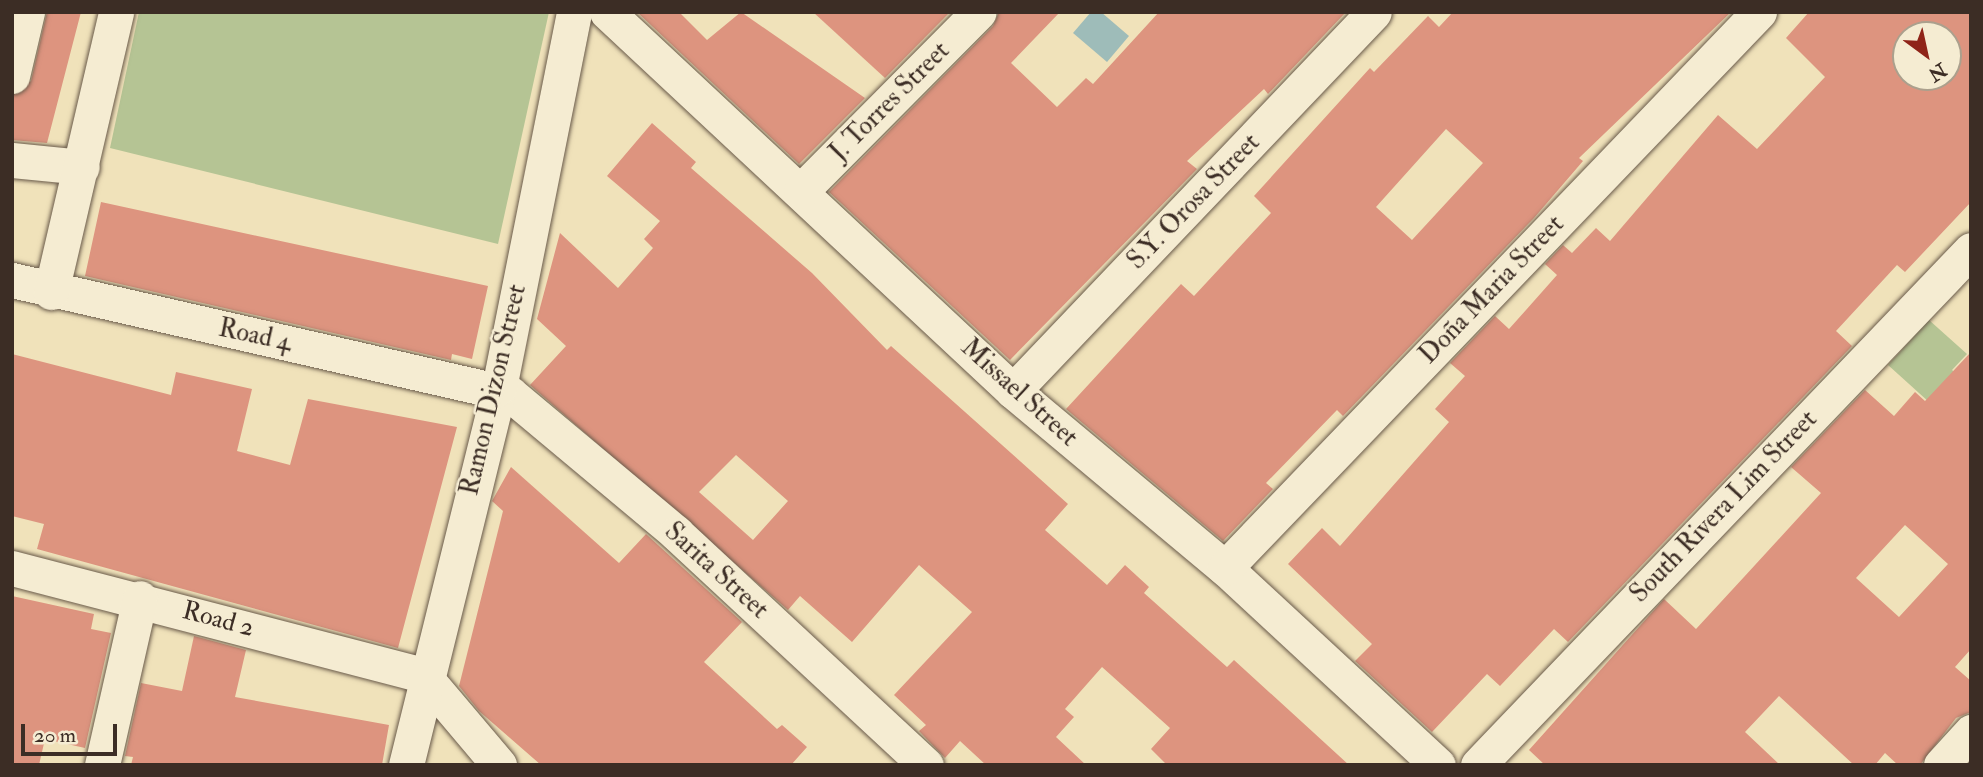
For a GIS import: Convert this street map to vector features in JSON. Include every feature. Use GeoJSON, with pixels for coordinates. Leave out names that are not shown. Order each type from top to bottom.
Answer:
{"type":"FeatureCollection","features":[{"type":"Feature","properties":{"kind":"street"},"geometry":{"type":"LineString","coordinates":[[12,76],[27,12]]}},
{"type":"Feature","properties":{"kind":"street"},"geometry":{"type":"LineString","coordinates":[[51,292],[116,12]]}},
{"type":"Feature","properties":{"kind":"street","name":"Ramon Dizon Street"},"geometry":{"type":"LineString","coordinates":[[406,765],[423,675],[499,388],[574,12]]}},
{"type":"Feature","properties":{"kind":"street","name":"Missael Street"},"geometry":{"type":"LineString","coordinates":[[607,12],[1013,391],[1225,568],[1438,765]]}},
{"type":"Feature","properties":{"kind":"street","name":"J. Torres Street"},"geometry":{"type":"LineString","coordinates":[[801,191],[979,12]]}},
{"type":"Feature","properties":{"kind":"street","name":"S.Y. Orosa Street"},"geometry":{"type":"LineString","coordinates":[[1013,391],[1374,12]]}},
{"type":"Feature","properties":{"kind":"street","name":"Doña Maria Street"},"geometry":{"type":"LineString","coordinates":[[1225,568],[1759,12]]}},
{"type":"Feature","properties":{"kind":"street"},"geometry":{"type":"LineString","coordinates":[[12,160],[82,167]]}},
{"type":"Feature","properties":{"kind":"street","name":"South Rivera Lim Street"},"geometry":{"type":"LineString","coordinates":[[1478,765],[1971,250]]}},
{"type":"Feature","properties":{"kind":"street","name":"Road 4"},"geometry":{"type":"LineString","coordinates":[[12,280],[51,292],[499,388]]}},
{"type":"Feature","properties":{"kind":"street","name":"Sarita Street"},"geometry":{"type":"LineString","coordinates":[[499,388],[676,533],[926,765]]}},
{"type":"Feature","properties":{"kind":"street","name":"Road 2"},"geometry":{"type":"LineString","coordinates":[[12,568],[139,598],[423,675]]}},
{"type":"Feature","properties":{"kind":"street"},"geometry":{"type":"LineString","coordinates":[[102,765],[139,598]]}},
{"type":"Feature","properties":{"kind":"street"},"geometry":{"type":"LineString","coordinates":[[423,675],[499,765]]}},
{"type":"Feature","properties":{"kind":"street"},"geometry":{"type":"LineString","coordinates":[[1941,765],[1971,732]]}},
{"type":"Feature","properties":{"kind":"green space"},"geometry":{"type":"Polygon","coordinates":[[[139,12],[549,12],[498,244],[110,148],[139,12]]]}},
{"type":"Feature","properties":{"kind":"green space"},"geometry":{"type":"Polygon","coordinates":[[[1929,320],[1967,354],[1952,370],[1971,387],[1971,440],[1888,365],[1929,320]]]}},
{"type":"Feature","properties":{"kind":"water"},"geometry":{"type":"Polygon","coordinates":[[[1091,12],[1101,12],[1129,36],[1107,62],[1073,33],[1091,12]]]}},
{"type":"Feature","properties":{"kind":"building"},"geometry":{"type":"Polygon","coordinates":[[[47,12],[81,12],[47,143],[12,140],[12,96],[31,81],[47,12]]]}},
{"type":"Feature","properties":{"kind":"building"},"geometry":{"type":"Polygon","coordinates":[[[637,12],[679,12],[707,40],[741,12],[865,98],[799,164],[637,12]]]}},
{"type":"Feature","properties":{"kind":"building"},"geometry":{"type":"Polygon","coordinates":[[[813,12],[950,12],[885,78],[813,12]]]}},
{"type":"Feature","properties":{"kind":"building"},"geometry":{"type":"Polygon","coordinates":[[[999,12],[1060,12],[1011,63],[1057,107],[1086,78],[1093,84],[1159,12],[1346,12],[1268,94],[1264,89],[1187,161],[1197,169],[1010,360],[829,192],[993,26],[999,12]]]}},
{"type":"Feature","properties":{"kind":"building"},"geometry":{"type":"Polygon","coordinates":[[[1453,12],[1731,12],[1579,158],[1583,161],[1534,218],[1343,416],[1337,410],[1266,483],[1273,489],[1223,541],[1066,409],[1181,284],[1194,296],[1271,213],[1254,196],[1370,68],[1374,72],[1428,16],[1439,27],[1453,12]],[[1446,129],[1376,207],[1412,240],[1483,163],[1446,129]]]}},
{"type":"Feature","properties":{"kind":"building"},"geometry":{"type":"Polygon","coordinates":[[[1809,12],[1971,12],[1971,202],[1905,272],[1897,265],[1836,331],[1852,346],[1568,642],[1554,629],[1500,686],[1487,674],[1432,732],[1355,661],[1372,644],[1288,564],[1322,528],[1340,546],[1449,422],[1435,409],[1465,376],[1450,363],[1495,316],[1509,329],[1557,275],[1545,264],[1563,245],[1572,253],[1596,228],[1610,241],[1718,115],[1757,149],[1825,77],[1786,38],[1809,12]]]}},
{"type":"Feature","properties":{"kind":"building"},"geometry":{"type":"Polygon","coordinates":[[[652,123],[696,162],[691,168],[812,273],[887,350],[891,346],[1068,504],[1045,530],[1107,585],[1125,565],[1149,587],[1144,593],[1227,667],[1234,660],[1349,765],[1167,765],[1151,749],[1170,728],[1102,667],[1065,709],[1074,717],[1056,737],[1086,765],[986,765],[960,741],[945,758],[919,731],[926,725],[894,695],[972,612],[919,565],[852,642],[800,596],[788,610],[530,385],[566,346],[537,319],[560,233],[618,288],[653,248],[644,239],[660,221],[607,176],[652,123]],[[736,455],[699,492],[753,540],[788,501],[736,455]]]}},
{"type":"Feature","properties":{"kind":"building"},"geometry":{"type":"Polygon","coordinates":[[[101,202],[488,286],[472,359],[452,354],[451,360],[85,276],[101,202]]]}},
{"type":"Feature","properties":{"kind":"building"},"geometry":{"type":"Polygon","coordinates":[[[1971,352],[1971,649],[1955,667],[1971,681],[1971,712],[1956,718],[1920,765],[1898,765],[1885,753],[1875,765],[1854,765],[1779,696],[1745,732],[1780,765],[1545,765],[1529,750],[1664,599],[1696,629],[1821,493],[1791,467],[1865,390],[1894,416],[1915,392],[1925,401],[1971,352]],[[1905,525],[1856,578],[1899,617],[1948,564],[1905,525]]]}},
{"type":"Feature","properties":{"kind":"building"},"geometry":{"type":"Polygon","coordinates":[[[12,354],[171,395],[176,372],[252,389],[237,451],[290,465],[308,399],[457,427],[398,648],[37,549],[44,524],[12,516],[12,354]]]}},
{"type":"Feature","properties":{"kind":"building"},"geometry":{"type":"Polygon","coordinates":[[[511,467],[619,563],[646,534],[742,622],[704,662],[777,729],[782,725],[807,747],[791,765],[541,765],[479,711],[459,686],[503,511],[492,501],[511,467]]]}},
{"type":"Feature","properties":{"kind":"building"},"geometry":{"type":"Polygon","coordinates":[[[12,596],[94,614],[91,629],[111,633],[85,748],[45,739],[39,765],[12,765],[12,596]]]}},
{"type":"Feature","properties":{"kind":"building"},"geometry":{"type":"Polygon","coordinates":[[[194,636],[246,650],[235,697],[389,725],[382,765],[131,765],[133,757],[125,756],[141,683],[182,691],[194,636]]]}}]}
